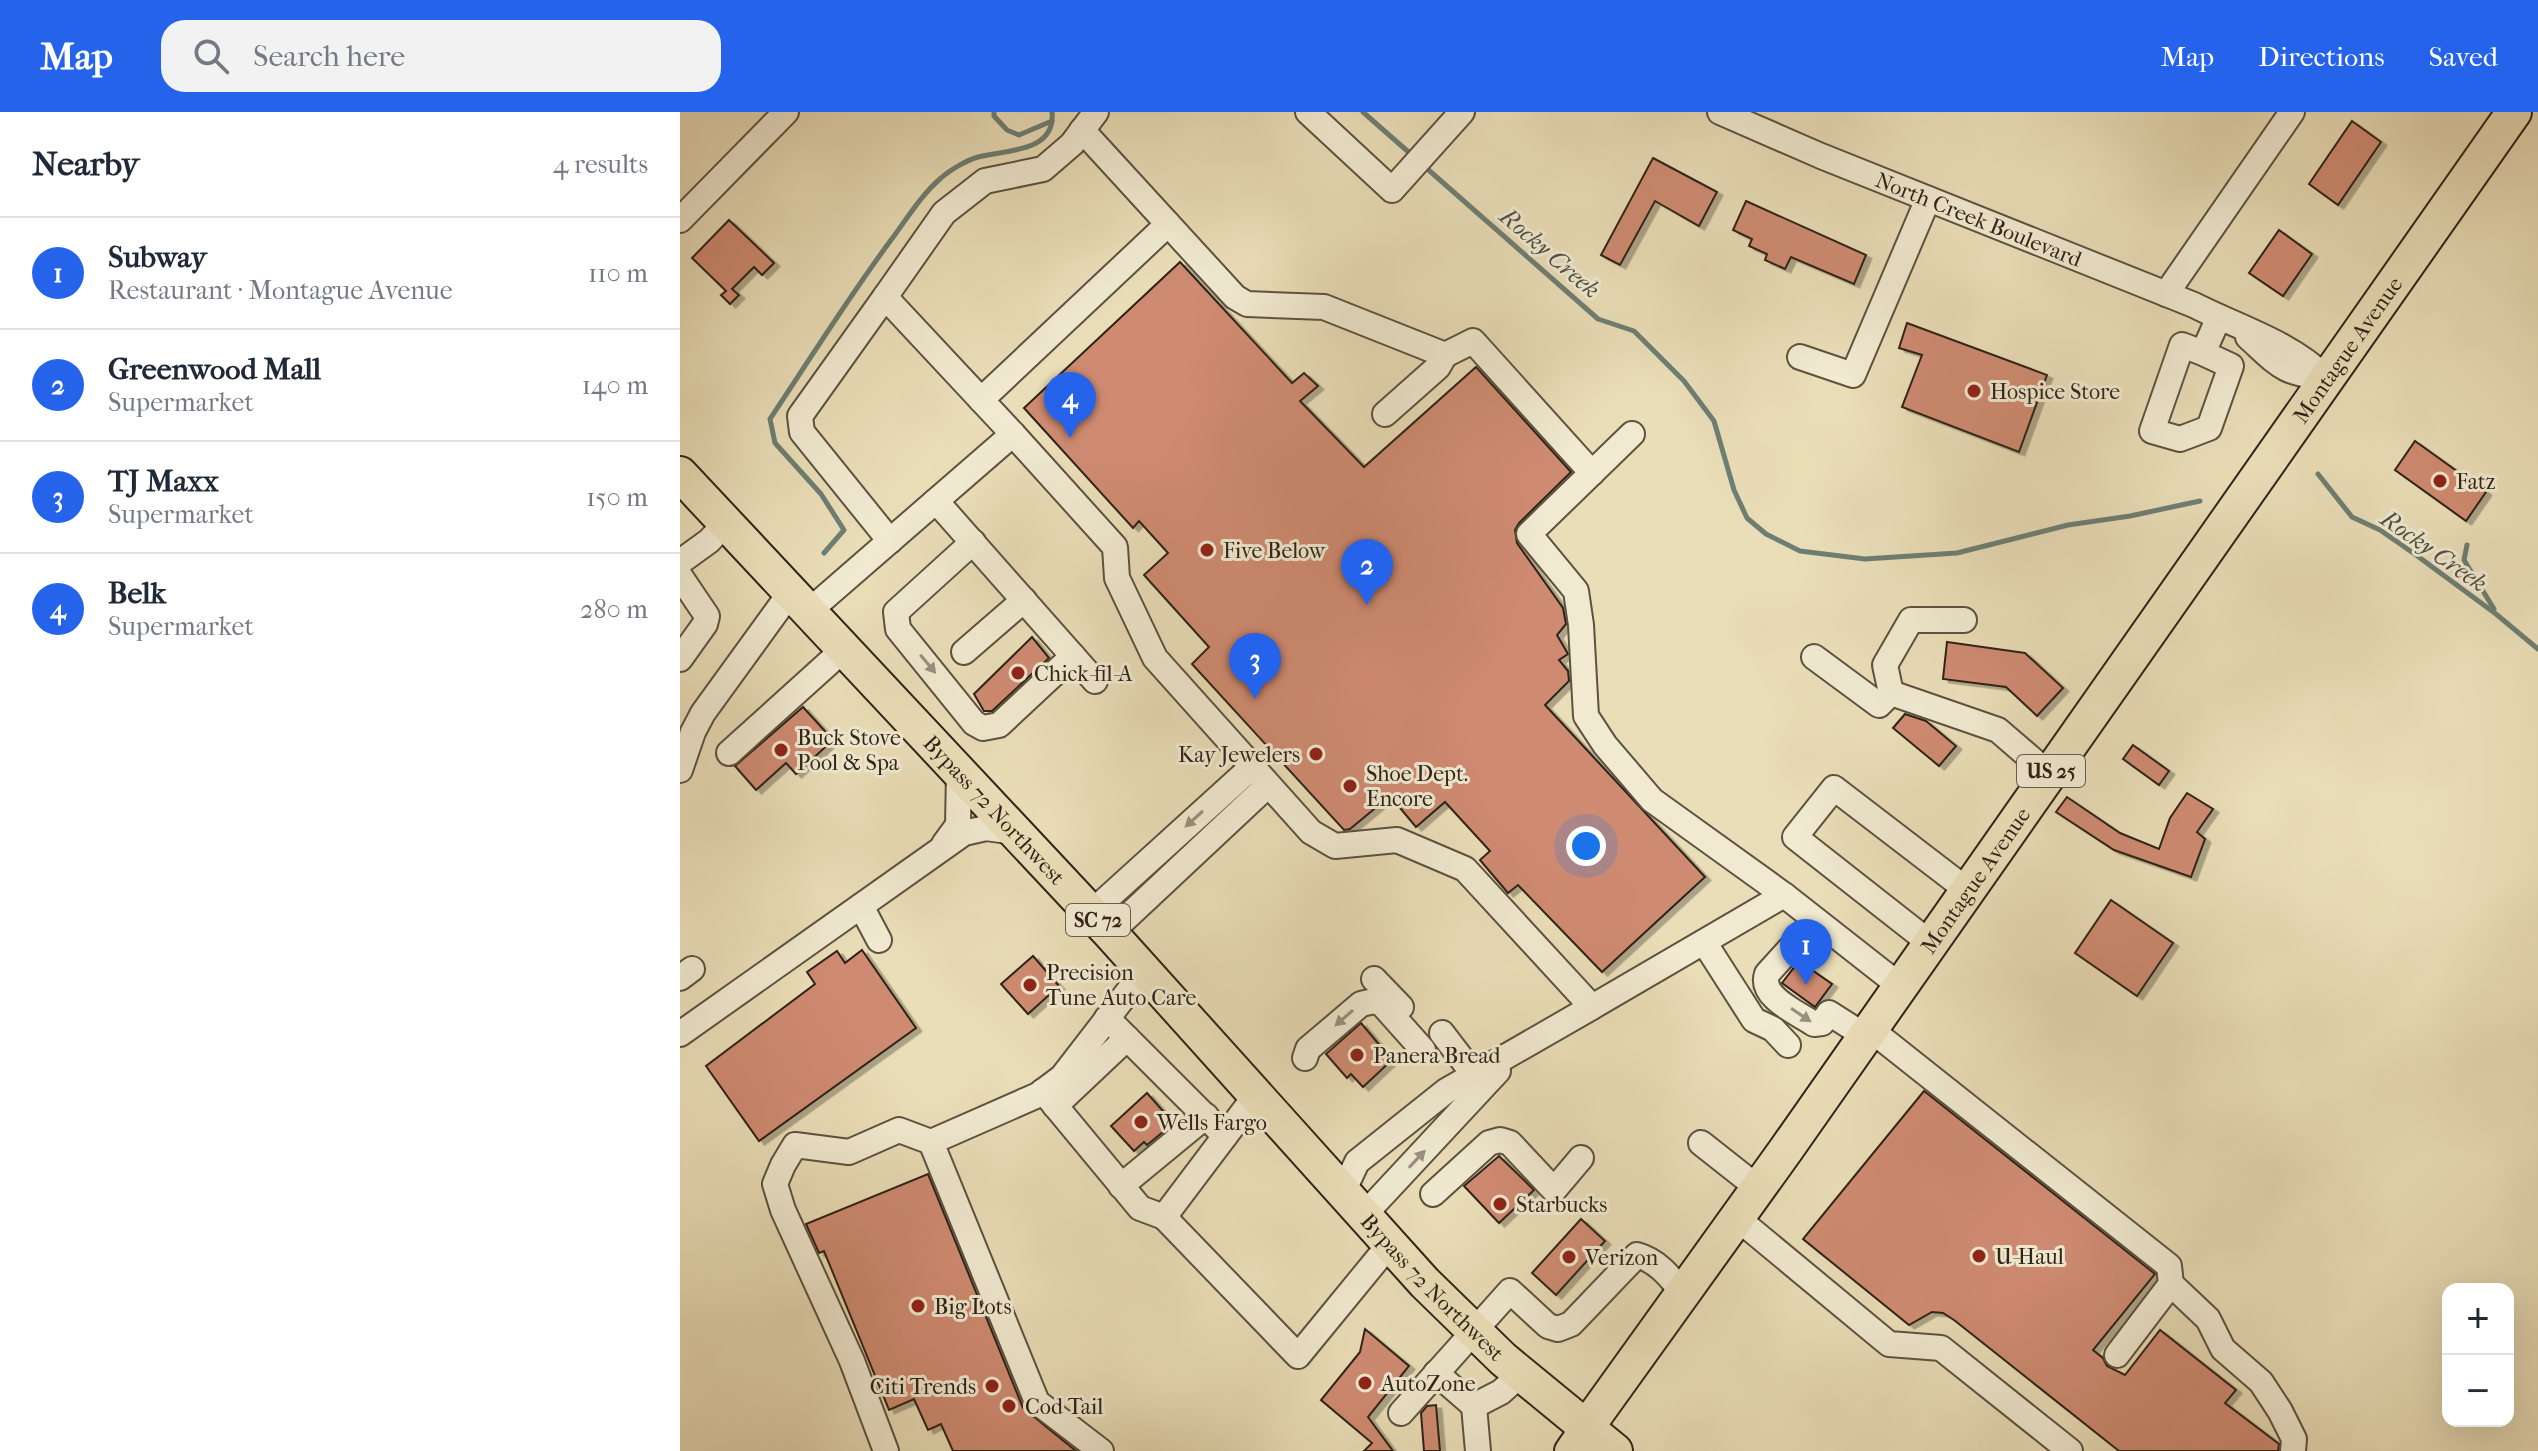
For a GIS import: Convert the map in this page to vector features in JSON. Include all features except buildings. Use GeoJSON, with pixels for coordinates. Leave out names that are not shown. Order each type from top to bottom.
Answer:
{"type":"FeatureCollection","features":[{"type":"Feature","properties":{"kind":"highway","name":"Montague Avenue"},"geometry":{"type":"LineString","coordinates":[[1578,1440],[2514,112]]}},
{"type":"Feature","properties":{"kind":"highway","name":"Bypass 72 Northwest"},"geometry":{"type":"LineString","coordinates":[[680,474],[1100,923],[1389,1245],[1521,1374],[1578,1440],[1615,1451]]}},
{"type":"Feature","properties":{"kind":"street"},"geometry":{"type":"LineString","coordinates":[[683,211],[786,112]]}},
{"type":"Feature","properties":{"kind":"street"},"geometry":{"type":"LineString","coordinates":[[1308,112],[1398,183],[1448,122]]}},
{"type":"Feature","properties":{"kind":"street","name":"North Creek Boulevard"},"geometry":{"type":"LineString","coordinates":[[1720,112],[2273,340],[2308,360],[2326,378]]}},
{"type":"Feature","properties":{"kind":"street"},"geometry":{"type":"LineString","coordinates":[[2166,294],[2288,113]]}},
{"type":"Feature","properties":{"kind":"street"},"geometry":{"type":"LineString","coordinates":[[890,541],[802,432],[800,416],[944,213],[985,181],[1043,169],[1072,144],[1089,121],[1168,224],[1235,297],[1247,304],[1324,307],[1445,355]]}},
{"type":"Feature","properties":{"kind":"street"},"geometry":{"type":"LineString","coordinates":[[1800,357],[1853,375],[1928,199]]}},
{"type":"Feature","properties":{"kind":"street"},"geometry":{"type":"LineString","coordinates":[[981,400],[1168,224]]}},
{"type":"Feature","properties":{"kind":"street"},"geometry":{"type":"LineString","coordinates":[[885,297],[1115,547],[1117,578],[1155,658],[1311,832],[1335,846],[1397,840],[1465,869],[1592,1007]]}},
{"type":"Feature","properties":{"kind":"street"},"geometry":{"type":"LineString","coordinates":[[2203,353],[2228,322]]}},
{"type":"Feature","properties":{"kind":"street"},"geometry":{"type":"LineString","coordinates":[[1385,414],[1438,367],[1445,355],[1473,341],[1592,473]]}},
{"type":"Feature","properties":{"kind":"street"},"geometry":{"type":"LineString","coordinates":[[681,764],[703,713],[799,602],[890,541],[1013,434]]}},
{"type":"Feature","properties":{"kind":"street"},"geometry":{"type":"LineString","coordinates":[[1632,434],[1529,534],[1576,591],[1586,716],[1605,745],[1652,800],[1784,895],[1900,986]]}},
{"type":"Feature","properties":{"kind":"street"},"geometry":{"type":"LineString","coordinates":[[936,501],[1095,681]]}},
{"type":"Feature","properties":{"kind":"street"},"geometry":{"type":"LineString","coordinates":[[680,562],[709,541],[726,523]]}},
{"type":"Feature","properties":{"kind":"street"},"geometry":{"type":"LineString","coordinates":[[973,542],[896,612],[898,629],[974,723],[983,728],[999,725],[1073,656]]}},
{"type":"Feature","properties":{"kind":"street"},"geometry":{"type":"LineString","coordinates":[[680,576],[707,616],[705,624],[680,659]]}},
{"type":"Feature","properties":{"kind":"street"},"geometry":{"type":"LineString","coordinates":[[964,652],[1024,600]]}},
{"type":"Feature","properties":{"kind":"street"},"geometry":{"type":"LineString","coordinates":[[1891,693],[1885,665],[1911,620],[1964,620]]}},
{"type":"Feature","properties":{"kind":"street"},"geometry":{"type":"LineString","coordinates":[[729,753],[843,650]]}},
{"type":"Feature","properties":{"kind":"street"},"geometry":{"type":"LineString","coordinates":[[1814,657],[1879,705],[1891,693]]}},
{"type":"Feature","properties":{"kind":"street"},"geometry":{"type":"LineString","coordinates":[[1891,693],[1998,730],[2049,774]]}},
{"type":"Feature","properties":{"kind":"street"},"geometry":{"type":"LineString","coordinates":[[941,850],[958,825],[959,772]]}},
{"type":"Feature","properties":{"kind":"street"},"geometry":{"type":"LineString","coordinates":[[1100,923],[1260,776]]}},
{"type":"Feature","properties":{"kind":"street"},"geometry":{"type":"LineString","coordinates":[[1930,943],[1795,837],[1834,788],[1967,890]]}},
{"type":"Feature","properties":{"kind":"street"},"geometry":{"type":"LineString","coordinates":[[680,1034],[964,833],[986,828],[1015,832]]}},
{"type":"Feature","properties":{"kind":"street"},"geometry":{"type":"LineString","coordinates":[[1353,1204],[1357,1162],[1446,1091],[1784,895]]}},
{"type":"Feature","properties":{"kind":"street"},"geometry":{"type":"LineString","coordinates":[[861,906],[879,940]]}},
{"type":"Feature","properties":{"kind":"street"},"geometry":{"type":"LineString","coordinates":[[1815,921],[1767,974],[1765,981],[1770,994],[1814,1024],[1822,1023],[1829,1013],[1868,1032],[2169,1266],[2171,1284],[2208,1319],[2223,1349],[2261,1382],[2294,1439],[2293,1451]]}},
{"type":"Feature","properties":{"kind":"street"},"geometry":{"type":"LineString","coordinates":[[1704,942],[1754,1020],[1773,1029],[1788,1045]]}},
{"type":"Feature","properties":{"kind":"street"},"geometry":{"type":"LineString","coordinates":[[1049,1099],[1062,1077],[1144,971]]}},
{"type":"Feature","properties":{"kind":"street"},"geometry":{"type":"LineString","coordinates":[[1374,979],[1432,1042]]}},
{"type":"Feature","properties":{"kind":"street"},"geometry":{"type":"LineString","coordinates":[[1305,1058],[1312,1046],[1368,1001],[1382,1004],[1475,1076]]}},
{"type":"Feature","properties":{"kind":"street"},"geometry":{"type":"LineString","coordinates":[[1107,1018],[1225,1136]]}},
{"type":"Feature","properties":{"kind":"street"},"geometry":{"type":"LineString","coordinates":[[886,1451],[852,1361],[783,1210],[775,1184],[795,1145],[849,1152],[899,1130],[931,1142],[1049,1099],[1127,1038]]}},
{"type":"Feature","properties":{"kind":"street"},"geometry":{"type":"LineString","coordinates":[[1353,1204],[1517,1051]]}},
{"type":"Feature","properties":{"kind":"street"},"geometry":{"type":"LineString","coordinates":[[1164,1217],[1256,1095]]}},
{"type":"Feature","properties":{"kind":"street"},"geometry":{"type":"LineString","coordinates":[[1049,1099],[1140,1208],[1164,1217],[1298,1356],[1389,1245]]}},
{"type":"Feature","properties":{"kind":"street"},"geometry":{"type":"LineString","coordinates":[[1121,1186],[1206,1116]]}},
{"type":"Feature","properties":{"kind":"street"},"geometry":{"type":"LineString","coordinates":[[1433,1194],[1489,1143],[1500,1140],[1510,1143],[1554,1190],[1581,1158]]}},
{"type":"Feature","properties":{"kind":"street"},"geometry":{"type":"LineString","coordinates":[[931,1142],[1037,1402],[1101,1451]]}},
{"type":"Feature","properties":{"kind":"street"},"geometry":{"type":"LineString","coordinates":[[1701,1143],[1758,1188]]}},
{"type":"Feature","properties":{"kind":"street"},"geometry":{"type":"LineString","coordinates":[[1737,1218],[1889,1344],[1941,1348],[2070,1451]]}},
{"type":"Feature","properties":{"kind":"street"},"geometry":{"type":"LineString","coordinates":[[1401,1413],[1510,1291],[1548,1326],[1558,1329],[1571,1324],[1637,1255],[1649,1258],[1660,1267],[1683,1293]]}},
{"type":"Feature","properties":{"kind":"street"},"geometry":{"type":"LineString","coordinates":[[2117,1355],[2171,1284]]}},
{"type":"Feature","properties":{"kind":"street"},"geometry":{"type":"LineString","coordinates":[[1436,1373],[1474,1406],[1478,1451]]}},
{"type":"Feature","properties":{"kind":"street"},"geometry":{"type":"LineString","coordinates":[[1474,1406],[1501,1392],[1521,1374]]}},
{"type":"Feature","properties":{"kind":"waterway","name":"Rocky Creek"},"geometry":{"type":"LineString","coordinates":[[994,112],[1007,130],[1019,135],[1052,121]]}},
{"type":"Feature","properties":{"kind":"waterway"},"geometry":{"type":"LineString","coordinates":[[824,553],[844,530],[821,494],[775,443],[770,419],[860,284],[927,192],[945,175],[969,160],[1038,142],[1051,125],[1052,112]]}},
{"type":"Feature","properties":{"kind":"waterway","name":"Rocky Creek"},"geometry":{"type":"LineString","coordinates":[[1363,112],[1413,156]]}},
{"type":"Feature","properties":{"kind":"waterway","name":"Rocky Creek"},"geometry":{"type":"LineString","coordinates":[[1424,166],[1598,319],[1634,331],[1684,381],[1714,421],[1734,490],[1747,518],[1766,534],[1800,551],[1865,559],[1957,553],[2068,525],[2200,501]]}},
{"type":"Feature","properties":{"kind":"waterway","name":"Rocky Creek"},"geometry":{"type":"LineString","coordinates":[[2318,474],[2352,517],[2380,530],[2416,555],[2538,649]]}},
{"type":"Feature","properties":{"kind":"waterway"},"geometry":{"type":"LineString","coordinates":[[2467,545],[2464,560],[2494,609]]}},
{"type":"Feature","properties":{"kind":"place","name":"Hospice Store"},"geometry":{"type":"Point","coordinates":[1974,391]}},
{"type":"Feature","properties":{"kind":"place","name":"Belk"},"geometry":{"type":"Point","coordinates":[1070,438]}},
{"type":"Feature","properties":{"kind":"place","name":"Fatz"},"geometry":{"type":"Point","coordinates":[2440,481]}},
{"type":"Feature","properties":{"kind":"place","name":"Five Below"},"geometry":{"type":"Point","coordinates":[1207,550]}},
{"type":"Feature","properties":{"kind":"place","name":"Greenwood Mall"},"geometry":{"type":"Point","coordinates":[1367,605]}},
{"type":"Feature","properties":{"kind":"place","name":"Chick-fil-A"},"geometry":{"type":"Point","coordinates":[1018,673]}},
{"type":"Feature","properties":{"kind":"place","name":"TJ Maxx"},"geometry":{"type":"Point","coordinates":[1255,699]}},
{"type":"Feature","properties":{"kind":"place","name":"Buck Stove Pool & Spa"},"geometry":{"type":"Point","coordinates":[781,750]}},
{"type":"Feature","properties":{"kind":"place","name":"Kay Jewelers"},"geometry":{"type":"Point","coordinates":[1316,754]}},
{"type":"Feature","properties":{"kind":"place","name":"Shoe Dept. Encore"},"geometry":{"type":"Point","coordinates":[1350,786]}},
{"type":"Feature","properties":{"kind":"place","name":"Precision Tune Auto Care"},"geometry":{"type":"Point","coordinates":[1030,985]}},
{"type":"Feature","properties":{"kind":"place","name":"Subway"},"geometry":{"type":"Point","coordinates":[1806,985]}},
{"type":"Feature","properties":{"kind":"place","name":"Panera Bread"},"geometry":{"type":"Point","coordinates":[1357,1055]}},
{"type":"Feature","properties":{"kind":"place","name":"Wells Fargo"},"geometry":{"type":"Point","coordinates":[1141,1122]}},
{"type":"Feature","properties":{"kind":"place","name":"Starbucks"},"geometry":{"type":"Point","coordinates":[1500,1204]}},
{"type":"Feature","properties":{"kind":"place","name":"U-Haul"},"geometry":{"type":"Point","coordinates":[1979,1256]}},
{"type":"Feature","properties":{"kind":"place","name":"Verizon"},"geometry":{"type":"Point","coordinates":[1569,1257]}},
{"type":"Feature","properties":{"kind":"place","name":"Big Lots"},"geometry":{"type":"Point","coordinates":[918,1306]}},
{"type":"Feature","properties":{"kind":"place","name":"AutoZone"},"geometry":{"type":"Point","coordinates":[1365,1383]}},
{"type":"Feature","properties":{"kind":"place","name":"Citi Trends"},"geometry":{"type":"Point","coordinates":[992,1386]}},
{"type":"Feature","properties":{"kind":"place","name":"Cod Tail"},"geometry":{"type":"Point","coordinates":[1009,1406]}}]}
